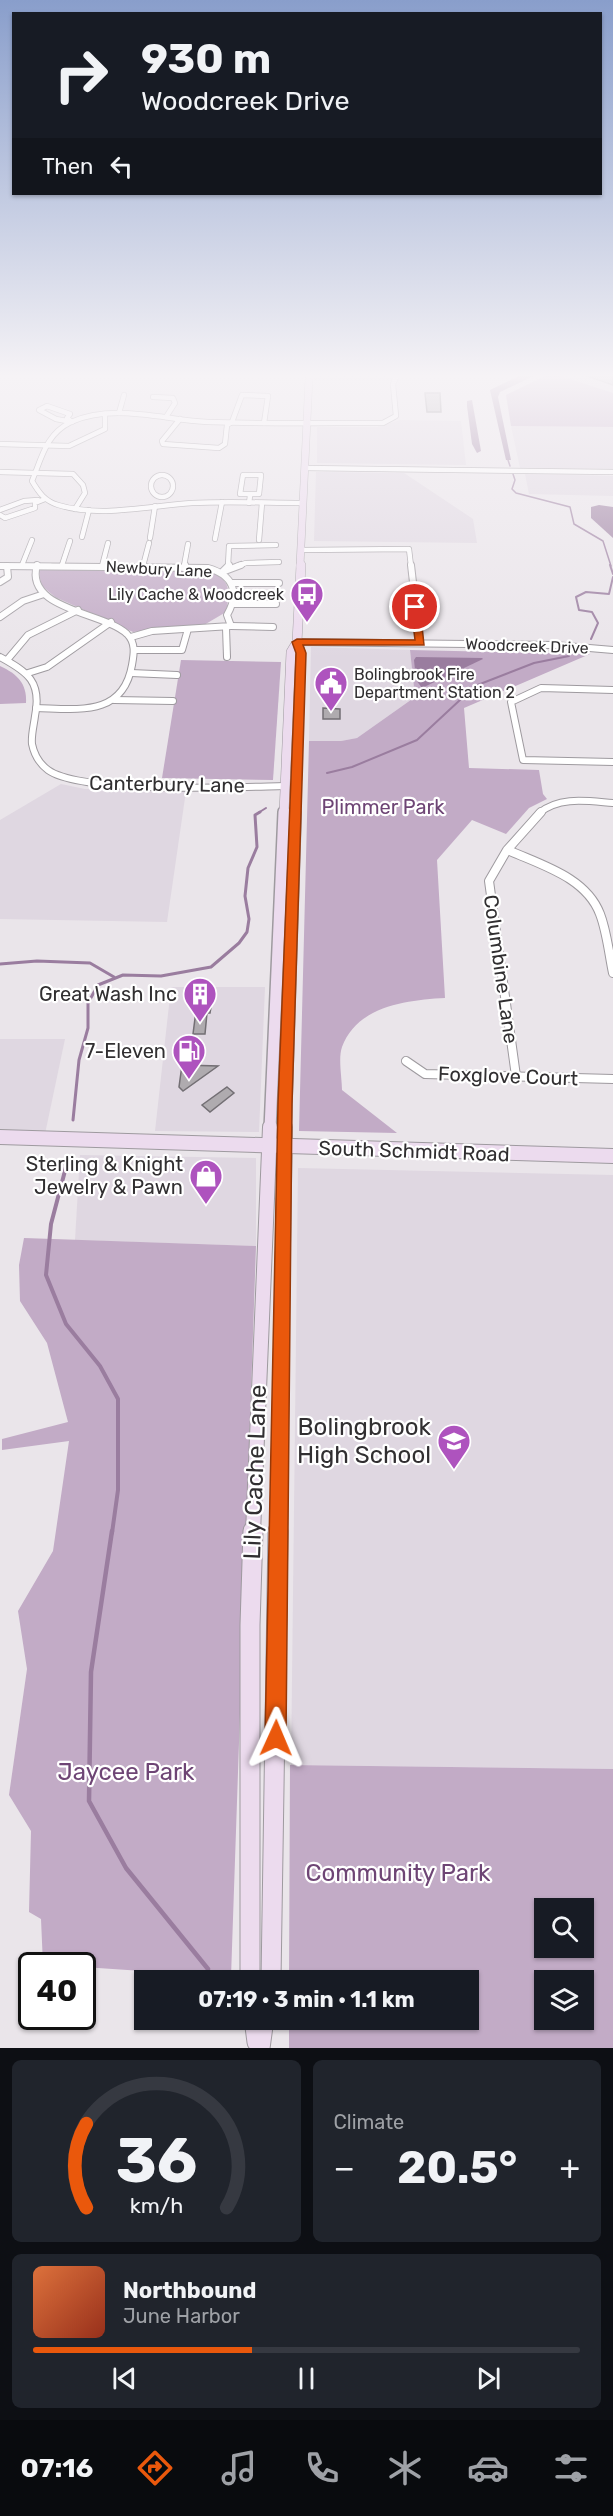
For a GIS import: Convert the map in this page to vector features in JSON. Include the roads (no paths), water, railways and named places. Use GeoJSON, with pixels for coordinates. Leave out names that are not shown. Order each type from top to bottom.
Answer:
{"type":"FeatureCollection","features":[{"type":"Feature","properties":{"kind":"street"},"geometry":{"type":"LineString","coordinates":[[36,469],[33,487],[45,499]]}},
{"type":"Feature","properties":{"kind":"street","name":"Lily Cache Lane"},"geometry":{"type":"LineString","coordinates":[[250,1970],[250,1625],[276,1147],[290,786],[301,653],[297,642],[304,469]]}},
{"type":"Feature","properties":{"kind":"street"},"geometry":{"type":"LineString","coordinates":[[348,469],[613,472]]}},
{"type":"Feature","properties":{"kind":"street"},"geometry":{"type":"LineString","coordinates":[[0,472],[73,474],[83,485],[85,493],[75,508]]}},
{"type":"Feature","properties":{"kind":"street"},"geometry":{"type":"LineString","coordinates":[[45,499],[35,503],[35,508],[5,518],[0,513],[24,501],[45,499],[89,510],[155,506],[163,502],[170,495],[172,479],[166,475],[158,475],[151,480],[155,496],[163,502],[249,500],[262,503],[303,503]]}},
{"type":"Feature","properties":{"kind":"street"},"geometry":{"type":"LineString","coordinates":[[243,475],[261,475],[260,494],[249,500],[240,494],[243,475]]}},
{"type":"Feature","properties":{"kind":"street"},"geometry":{"type":"LineString","coordinates":[[215,538],[222,502]]}},
{"type":"Feature","properties":{"kind":"street"},"geometry":{"type":"LineString","coordinates":[[259,540],[262,503]]}},
{"type":"Feature","properties":{"kind":"street"},"geometry":{"type":"LineString","coordinates":[[143,567],[155,506]]}},
{"type":"Feature","properties":{"kind":"street"},"geometry":{"type":"LineString","coordinates":[[81,537],[89,510]]}},
{"type":"Feature","properties":{"kind":"street"},"geometry":{"type":"LineString","coordinates":[[22,565],[32,540]]}},
{"type":"Feature","properties":{"kind":"street"},"geometry":{"type":"LineString","coordinates":[[62,565],[70,542]]}},
{"type":"Feature","properties":{"kind":"street"},"geometry":{"type":"LineString","coordinates":[[102,566],[108,543]]}},
{"type":"Feature","properties":{"kind":"street"},"geometry":{"type":"LineString","coordinates":[[184,568],[188,544]]}},
{"type":"Feature","properties":{"kind":"street"},"geometry":{"type":"LineString","coordinates":[[222,573],[230,565],[229,546],[276,545]]}},
{"type":"Feature","properties":{"kind":"street"},"geometry":{"type":"LineString","coordinates":[[301,550],[409,549],[420,643]]}},
{"type":"Feature","properties":{"kind":"street"},"geometry":{"type":"LineString","coordinates":[[222,573],[246,563],[279,562]]}},
{"type":"Feature","properties":{"kind":"street"},"geometry":{"type":"LineString","coordinates":[[37,565],[34,574],[36,584],[44,594],[111,622],[130,637],[135,650],[131,673],[127,687],[115,702]]}},
{"type":"Feature","properties":{"kind":"street","name":"Newbury Lane"},"geometry":{"type":"LineString","coordinates":[[0,566],[208,568],[222,573],[232,583],[233,604],[227,615],[227,657]]}},
{"type":"Feature","properties":{"kind":"street"},"geometry":{"type":"LineString","coordinates":[[0,582],[8,577],[8,566]]}},
{"type":"Feature","properties":{"kind":"street"},"geometry":{"type":"LineString","coordinates":[[232,583],[279,583]]}},
{"type":"Feature","properties":{"kind":"street"},"geometry":{"type":"LineString","coordinates":[[0,616],[24,601],[44,594]]}},
{"type":"Feature","properties":{"kind":"street"},"geometry":{"type":"LineString","coordinates":[[233,604],[276,604]]}},
{"type":"Feature","properties":{"kind":"street"},"geometry":{"type":"LineString","coordinates":[[78,610],[54,620],[14,646],[3,658],[28,672],[46,667],[111,622]]}},
{"type":"Feature","properties":{"kind":"street"},"geometry":{"type":"LineString","coordinates":[[130,637],[152,631],[273,627]]}},
{"type":"Feature","properties":{"kind":"street"},"geometry":{"type":"LineString","coordinates":[[135,650],[182,650],[188,629]]}},
{"type":"Feature","properties":{"kind":"street","name":"Woodcreek Drive"},"geometry":{"type":"LineString","coordinates":[[297,642],[554,645],[613,650]]}},
{"type":"Feature","properties":{"kind":"street","name":"Canterbury Lane"},"geometry":{"type":"LineString","coordinates":[[28,672],[35,682],[38,694],[28,732],[29,748],[48,770],[68,779],[82,782],[290,786]]}},
{"type":"Feature","properties":{"kind":"street"},"geometry":{"type":"LineString","coordinates":[[131,673],[177,675]]}},
{"type":"Feature","properties":{"kind":"street"},"geometry":{"type":"LineString","coordinates":[[613,690],[541,688],[512,702],[523,760],[613,762]]}},
{"type":"Feature","properties":{"kind":"street"},"geometry":{"type":"LineString","coordinates":[[36,708],[81,709],[115,702],[173,701]]}},
{"type":"Feature","properties":{"kind":"street","name":"Columbine Lane"},"geometry":{"type":"LineString","coordinates":[[516,1077],[489,881],[494,866],[536,814],[552,804],[613,803]]}},
{"type":"Feature","properties":{"kind":"street"},"geometry":{"type":"LineString","coordinates":[[508,850],[575,881],[590,895],[600,914],[613,973]]}},
{"type":"Feature","properties":{"kind":"street","name":"Foxglove Court"},"geometry":{"type":"LineString","coordinates":[[406,1061],[425,1074],[613,1079]]}},
{"type":"Feature","properties":{"kind":"street","name":"South Schmidt Road"},"geometry":{"type":"LineString","coordinates":[[0,1137],[613,1156]]}},
{"type":"Feature","properties":{"kind":"street","name":"Lily Cache Lane"},"geometry":{"type":"LineString","coordinates":[[271,1970],[276,1147]]}},
{"type":"Feature","properties":{"kind":"street"},"geometry":{"type":"LineString","coordinates":[[256,2030],[258,2048]]}},
{"type":"Feature","properties":{"kind":"street"},"geometry":{"type":"LineString","coordinates":[[258,2048],[262,2030]]}},
{"type":"Feature","properties":{"kind":"waterway"},"geometry":{"type":"LineString","coordinates":[[513,474],[515,480],[512,489],[516,493],[570,507],[574,524],[603,541],[611,566]]}},
{"type":"Feature","properties":{"kind":"waterway"},"geometry":{"type":"LineString","coordinates":[[610,565],[613,574]]}},
{"type":"Feature","properties":{"kind":"waterway"},"geometry":{"type":"LineString","coordinates":[[591,639],[598,623],[592,612],[579,610],[576,597],[586,592],[609,594],[613,577]]}},
{"type":"Feature","properties":{"kind":"waterway"},"geometry":{"type":"LineString","coordinates":[[327,773],[352,767],[417,740],[475,686],[534,663],[569,656]]}},
{"type":"Feature","properties":{"kind":"waterway"},"geometry":{"type":"LineString","coordinates":[[258,813],[266,808]]}},
{"type":"Feature","properties":{"kind":"waterway"},"geometry":{"type":"LineString","coordinates":[[73,1120],[79,1060],[88,1028],[88,1003],[98,985],[123,975],[161,976],[211,967],[239,943],[247,932],[249,919],[245,896],[248,868],[257,847],[255,815],[260,812]]}},
{"type":"Feature","properties":{"kind":"waterway"},"geometry":{"type":"LineString","coordinates":[[0,964],[37,961],[90,963],[114,977]]}},
{"type":"Feature","properties":{"kind":"waterway"},"geometry":{"type":"LineString","coordinates":[[66,1167],[51,1224],[46,1275],[66,1324],[100,1366],[118,1399],[118,1490],[112,1533]]}},
{"type":"Feature","properties":{"kind":"waterway"},"geometry":{"type":"LineString","coordinates":[[112,1531],[91,1672],[89,1801],[126,1868],[208,1969]]}},
{"type":"Feature","properties":{"kind":"place","name":"Lily Cache & Woodcreek"},"geometry":{"type":"Point","coordinates":[307,623]}},
{"type":"Feature","properties":{"kind":"place","name":"Bolingbrook Fire Department Station 2"},"geometry":{"type":"Point","coordinates":[331,712]}},
{"type":"Feature","properties":{"kind":"place","name":"Great Wash Inc"},"geometry":{"type":"Point","coordinates":[200,1023]}},
{"type":"Feature","properties":{"kind":"place","name":"7-Eleven"},"geometry":{"type":"Point","coordinates":[189,1080]}},
{"type":"Feature","properties":{"kind":"place","name":"Sterling & Knight Jewelry & Pawn"},"geometry":{"type":"Point","coordinates":[206,1205]}},
{"type":"Feature","properties":{"kind":"place","name":"Bolingbrook High School"},"geometry":{"type":"Point","coordinates":[454,1470]}},
{"type":"Feature","properties":{"kind":"park label","name":"Plimmer Park"},"geometry":{"type":"Point","coordinates":[383,807]}},
{"type":"Feature","properties":{"kind":"park label","name":"Jaycee Park"},"geometry":{"type":"Point","coordinates":[126,1772]}},
{"type":"Feature","properties":{"kind":"park label","name":"Community Park"},"geometry":{"type":"Point","coordinates":[398,1873]}}]}
